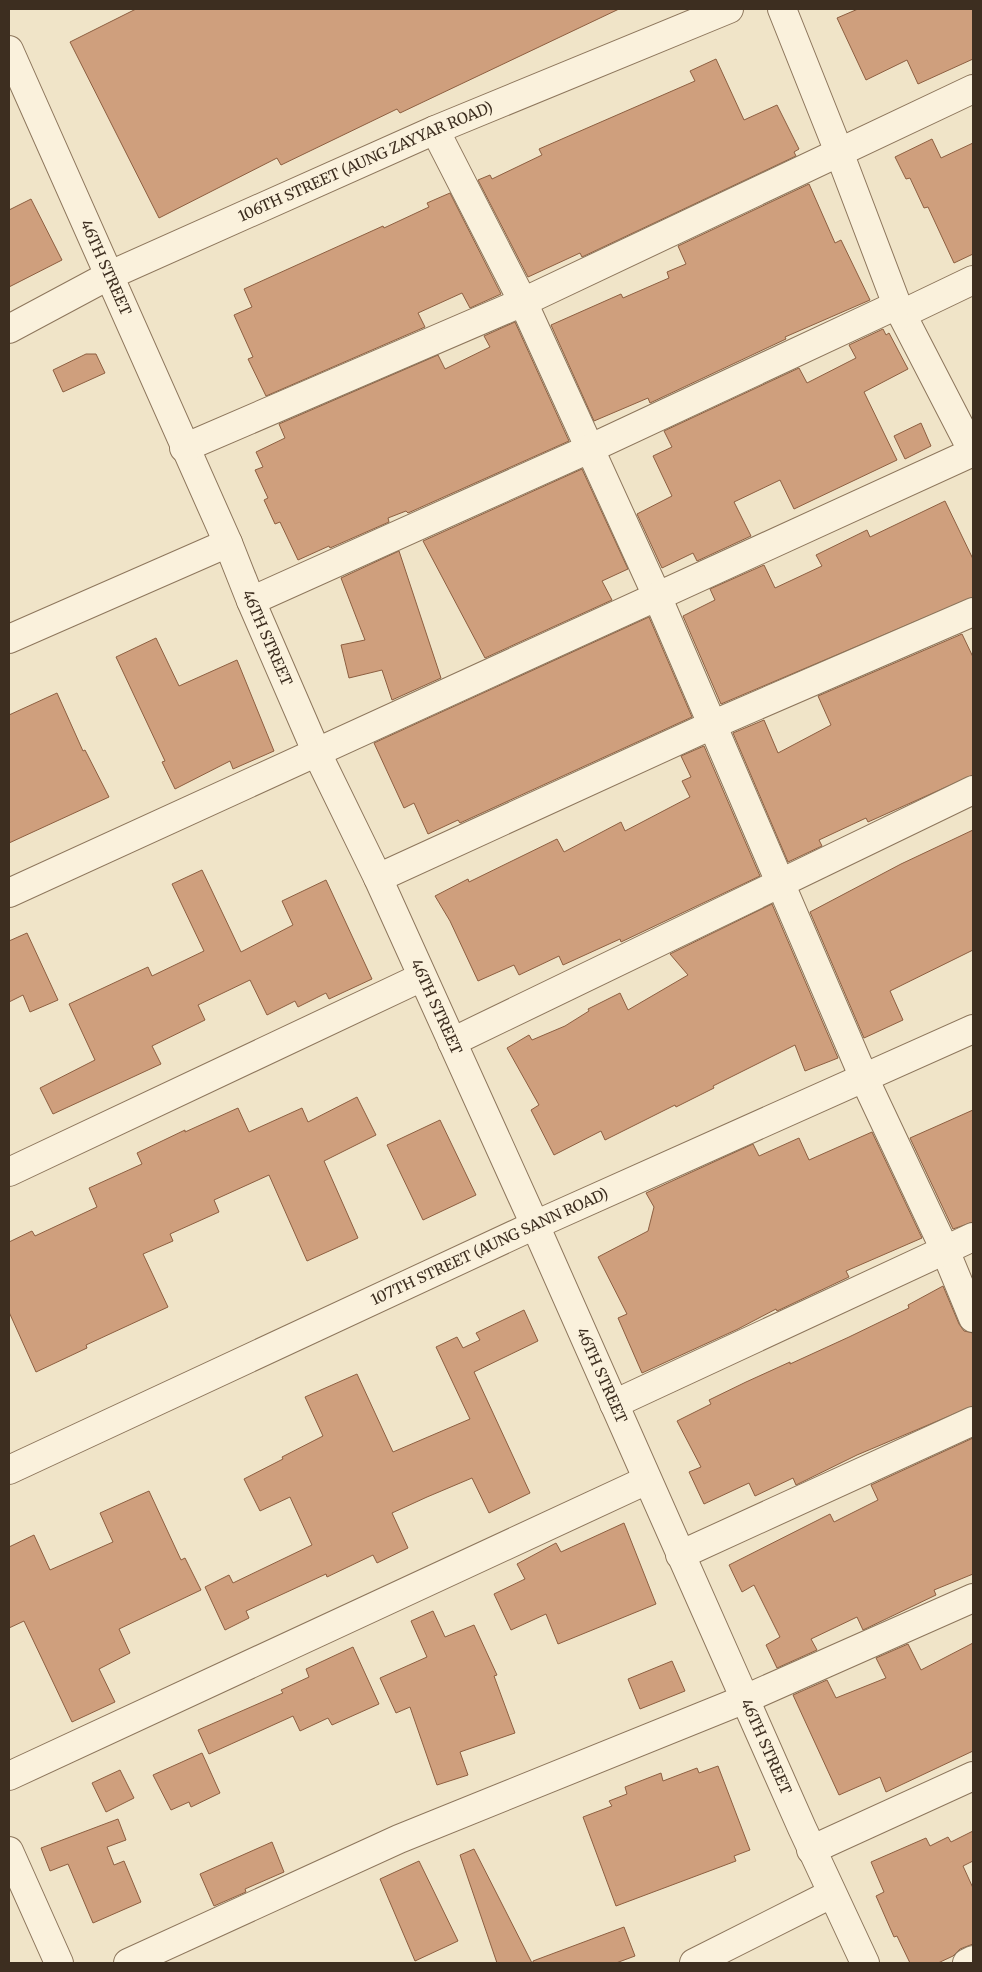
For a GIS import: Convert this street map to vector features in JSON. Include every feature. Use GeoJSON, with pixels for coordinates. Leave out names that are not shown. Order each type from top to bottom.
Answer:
{"type":"FeatureCollection","features":[{"type":"Feature","properties":{"kind":"street","name":"106TH STREET (AUNG ZAYYAR ROAD)"},"geometry":{"type":"LineString","coordinates":[[9,329],[108,276],[435,130],[729,9]]}},
{"type":"Feature","properties":{"kind":"street"},"geometry":{"type":"LineString","coordinates":[[9,893],[973,452],[900,310],[782,9]]}},
{"type":"Feature","properties":{"kind":"street","name":"46TH STREET"},"geometry":{"type":"LineString","coordinates":[[9,50],[184,448],[228,543],[316,751],[378,878],[535,1225],[811,1850],[865,1963]]}},
{"type":"Feature","properties":{"kind":"street"},"geometry":{"type":"LineString","coordinates":[[184,448],[523,302],[973,89]]}},
{"type":"Feature","properties":{"kind":"street"},"geometry":{"type":"LineString","coordinates":[[435,130],[523,302],[657,596],[864,1078],[945,1250],[973,1318]]}},
{"type":"Feature","properties":{"kind":"street"},"geometry":{"type":"LineString","coordinates":[[251,601],[900,310],[973,280]]}},
{"type":"Feature","properties":{"kind":"street"},"geometry":{"type":"LineString","coordinates":[[9,639],[228,543]]}},
{"type":"Feature","properties":{"kind":"street"},"geometry":{"type":"LineString","coordinates":[[378,878],[712,725],[973,612]]}},
{"type":"Feature","properties":{"kind":"street"},"geometry":{"type":"LineString","coordinates":[[452,1042],[973,790]]}},
{"type":"Feature","properties":{"kind":"street"},"geometry":{"type":"LineString","coordinates":[[9,1172],[422,977]]}},
{"type":"Feature","properties":{"kind":"street","name":"107TH STREET (AUNG SANN ROAD)"},"geometry":{"type":"LineString","coordinates":[[9,1470],[535,1225],[973,1029]]}},
{"type":"Feature","properties":{"kind":"street"},"geometry":{"type":"LineString","coordinates":[[614,1404],[973,1237]]}},
{"type":"Feature","properties":{"kind":"street"},"geometry":{"type":"LineString","coordinates":[[680,1555],[973,1421]]}},
{"type":"Feature","properties":{"kind":"street"},"geometry":{"type":"LineString","coordinates":[[9,1776],[647,1480]]}},
{"type":"Feature","properties":{"kind":"street"},"geometry":{"type":"LineString","coordinates":[[128,1963],[399,1839],[745,1699],[973,1598]]}},
{"type":"Feature","properties":{"kind":"street"},"geometry":{"type":"LineString","coordinates":[[811,1850],[973,1776]]}},
{"type":"Feature","properties":{"kind":"street"},"geometry":{"type":"LineString","coordinates":[[9,1851],[59,1963]]}},
{"type":"Feature","properties":{"kind":"street"},"geometry":{"type":"LineString","coordinates":[[694,1963],[831,1894]]}},
{"type":"Feature","properties":{"kind":"street"},"geometry":{"type":"LineString","coordinates":[[966,1963],[973,1960]]}},
{"type":"Feature","properties":{"kind":"building"},"geometry":{"type":"Polygon","coordinates":[[[136,9],[619,9],[400,113],[397,109],[281,165],[277,158],[159,218],[70,42],[136,9]]]}},
{"type":"Feature","properties":{"kind":"building"},"geometry":{"type":"Polygon","coordinates":[[[858,9],[973,9],[973,59],[918,84],[907,60],[866,80],[837,18],[858,9]]]}},
{"type":"Feature","properties":{"kind":"building"},"geometry":{"type":"Polygon","coordinates":[[[716,59],[744,120],[777,105],[799,149],[794,152],[796,156],[582,257],[580,253],[528,277],[478,180],[490,175],[492,179],[542,155],[539,149],[695,81],[690,71],[716,59]]]}},
{"type":"Feature","properties":{"kind":"building"},"geometry":{"type":"Polygon","coordinates":[[[932,139],[941,158],[973,143],[973,254],[954,263],[928,207],[924,208],[910,178],[906,179],[895,157],[932,139]]]}},
{"type":"Feature","properties":{"kind":"building"},"geometry":{"type":"Polygon","coordinates":[[[809,184],[835,243],[841,240],[870,300],[785,337],[786,339],[650,403],[648,398],[594,421],[551,325],[621,294],[623,298],[669,278],[667,272],[686,264],[678,246],[809,184]]]}},
{"type":"Feature","properties":{"kind":"building"},"geometry":{"type":"Polygon","coordinates":[[[450,193],[501,294],[470,308],[462,293],[418,313],[425,327],[266,396],[248,359],[253,357],[234,315],[252,307],[244,289],[383,226],[384,228],[429,207],[427,203],[450,193]]]}},
{"type":"Feature","properties":{"kind":"building"},"geometry":{"type":"Polygon","coordinates":[[[31,199],[62,260],[9,287],[9,210],[31,199]]]}},
{"type":"Feature","properties":{"kind":"building"},"geometry":{"type":"Polygon","coordinates":[[[515,322],[569,441],[408,513],[406,511],[388,518],[389,522],[298,560],[280,522],[275,524],[264,500],[268,498],[255,470],[263,467],[256,452],[285,438],[279,424],[438,355],[445,369],[490,347],[484,336],[515,322]]]}},
{"type":"Feature","properties":{"kind":"building"},"geometry":{"type":"Polygon","coordinates":[[[883,329],[886,335],[889,333],[908,369],[864,392],[897,460],[794,509],[780,480],[734,502],[751,536],[697,561],[693,553],[662,568],[637,514],[672,496],[653,456],[672,447],[664,431],[799,368],[807,383],[856,358],[849,345],[883,329]]]}},
{"type":"Feature","properties":{"kind":"building"},"geometry":{"type":"Polygon","coordinates":[[[86,354],[96,354],[105,373],[63,392],[53,370],[86,354]]]}},
{"type":"Feature","properties":{"kind":"building"},"geometry":{"type":"Polygon","coordinates":[[[921,423],[931,446],[905,459],[894,436],[921,423]]]}},
{"type":"Feature","properties":{"kind":"building"},"geometry":{"type":"Polygon","coordinates":[[[582,469],[628,569],[602,581],[612,600],[485,658],[423,541],[582,469]]]}},
{"type":"Feature","properties":{"kind":"building"},"geometry":{"type":"Polygon","coordinates":[[[945,501],[973,559],[973,597],[721,704],[683,616],[715,600],[710,589],[764,565],[775,588],[822,566],[816,555],[867,530],[870,537],[945,501]]]}},
{"type":"Feature","properties":{"kind":"building"},"geometry":{"type":"Polygon","coordinates":[[[399,551],[441,678],[392,700],[382,670],[349,678],[341,645],[365,640],[341,578],[399,551]]]}},
{"type":"Feature","properties":{"kind":"building"},"geometry":{"type":"Polygon","coordinates":[[[649,617],[692,717],[460,823],[458,820],[428,834],[414,803],[404,808],[374,743],[649,617]]]}},
{"type":"Feature","properties":{"kind":"building"},"geometry":{"type":"Polygon","coordinates":[[[962,634],[973,657],[973,775],[868,822],[866,818],[819,840],[822,846],[788,862],[733,733],[764,720],[778,753],[831,725],[818,696],[962,634]]]}},
{"type":"Feature","properties":{"kind":"building"},"geometry":{"type":"Polygon","coordinates":[[[156,638],[179,686],[237,660],[274,751],[233,769],[230,761],[175,789],[162,762],[165,761],[116,657],[156,638]]]}},
{"type":"Feature","properties":{"kind":"building"},"geometry":{"type":"Polygon","coordinates":[[[57,693],[83,751],[85,750],[109,797],[9,843],[9,715],[57,693]]]}},
{"type":"Feature","properties":{"kind":"building"},"geometry":{"type":"Polygon","coordinates":[[[704,746],[760,876],[621,942],[620,939],[563,965],[559,956],[519,975],[514,965],[478,981],[450,921],[435,896],[468,879],[469,882],[557,839],[564,852],[621,822],[625,831],[690,797],[682,781],[691,777],[681,756],[704,746]]]}},
{"type":"Feature","properties":{"kind":"building"},"geometry":{"type":"Polygon","coordinates":[[[973,830],[973,950],[890,991],[903,1020],[864,1038],[810,912],[901,864],[973,830]]]}},
{"type":"Feature","properties":{"kind":"building"},"geometry":{"type":"Polygon","coordinates":[[[202,870],[241,952],[293,925],[282,901],[326,880],[372,979],[329,999],[326,993],[298,1007],[295,1001],[267,1015],[250,980],[198,1005],[205,1020],[152,1046],[161,1064],[53,1114],[40,1088],[95,1060],[69,1004],[148,967],[152,976],[204,951],[172,884],[202,870]]]}},
{"type":"Feature","properties":{"kind":"building"},"geometry":{"type":"Polygon","coordinates":[[[772,904],[838,1058],[805,1071],[795,1045],[713,1086],[714,1088],[676,1107],[675,1105],[605,1140],[601,1131],[554,1155],[531,1110],[539,1105],[507,1048],[529,1035],[532,1040],[565,1026],[589,1011],[588,1009],[620,993],[628,1010],[688,975],[670,954],[772,904]]]}},
{"type":"Feature","properties":{"kind":"building"},"geometry":{"type":"Polygon","coordinates":[[[27,933],[58,1000],[30,1012],[23,995],[9,1002],[9,941],[27,933]]]}},
{"type":"Feature","properties":{"kind":"building"},"geometry":{"type":"Polygon","coordinates":[[[357,1097],[376,1135],[324,1161],[358,1238],[307,1261],[269,1175],[214,1200],[219,1212],[170,1234],[173,1241],[143,1254],[168,1307],[86,1345],[87,1348],[36,1372],[9,1312],[9,1242],[32,1231],[35,1236],[97,1207],[89,1188],[142,1164],[137,1153],[185,1130],[185,1132],[238,1108],[249,1132],[302,1108],[308,1122],[357,1097]]]}},
{"type":"Feature","properties":{"kind":"building"},"geometry":{"type":"Polygon","coordinates":[[[973,1110],[973,1222],[953,1229],[910,1138],[973,1110]]]}},
{"type":"Feature","properties":{"kind":"building"},"geometry":{"type":"Polygon","coordinates":[[[440,1120],[476,1195],[423,1220],[387,1145],[440,1120]]]}},
{"type":"Feature","properties":{"kind":"building"},"geometry":{"type":"Polygon","coordinates":[[[872,1132],[922,1238],[846,1271],[849,1277],[777,1311],[776,1309],[738,1329],[642,1373],[618,1318],[627,1314],[598,1257],[648,1231],[654,1207],[646,1193],[753,1144],[759,1156],[799,1138],[809,1160],[872,1132]]]}},
{"type":"Feature","properties":{"kind":"building"},"geometry":{"type":"Polygon","coordinates":[[[943,1286],[959,1324],[964,1331],[973,1333],[973,1406],[857,1455],[796,1485],[793,1478],[755,1496],[749,1483],[704,1504],[689,1472],[701,1467],[677,1421],[711,1404],[709,1400],[909,1308],[908,1305],[943,1286]]]}},
{"type":"Feature","properties":{"kind":"building"},"geometry":{"type":"Polygon","coordinates":[[[524,1310],[538,1341],[474,1372],[530,1493],[489,1513],[472,1478],[427,1497],[392,1513],[408,1548],[377,1563],[373,1555],[327,1577],[326,1574],[246,1611],[249,1618],[225,1630],[205,1587],[229,1575],[233,1583],[312,1545],[290,1497],[260,1511],[244,1479],[323,1436],[305,1397],[357,1374],[393,1452],[470,1419],[436,1347],[457,1337],[463,1348],[480,1340],[476,1333],[524,1310]]]}},
{"type":"Feature","properties":{"kind":"building"},"geometry":{"type":"Polygon","coordinates":[[[973,1438],[973,1574],[934,1590],[936,1595],[863,1630],[857,1617],[811,1639],[817,1650],[777,1668],[766,1645],[780,1637],[754,1585],[742,1592],[729,1565],[830,1514],[834,1522],[878,1500],[871,1485],[973,1438]]]}},
{"type":"Feature","properties":{"kind":"building"},"geometry":{"type":"Polygon","coordinates":[[[149,1491],[181,1560],[185,1558],[201,1590],[119,1629],[130,1653],[99,1669],[115,1702],[72,1722],[24,1621],[9,1628],[9,1547],[34,1535],[50,1570],[113,1542],[100,1513],[149,1491]]]}},
{"type":"Feature","properties":{"kind":"building"},"geometry":{"type":"Polygon","coordinates":[[[624,1523],[656,1604],[558,1644],[546,1614],[511,1630],[494,1594],[525,1579],[517,1564],[556,1543],[561,1552],[624,1523]]]}},
{"type":"Feature","properties":{"kind":"building"},"geometry":{"type":"Polygon","coordinates":[[[433,1611],[445,1637],[474,1625],[497,1675],[494,1676],[515,1733],[460,1752],[468,1775],[437,1785],[410,1707],[396,1713],[380,1678],[427,1657],[411,1621],[433,1611]]]}},
{"type":"Feature","properties":{"kind":"building"},"geometry":{"type":"Polygon","coordinates":[[[973,1643],[973,1751],[886,1792],[880,1777],[839,1795],[793,1695],[827,1680],[836,1698],[886,1678],[876,1658],[908,1644],[921,1670],[973,1643]]]}},
{"type":"Feature","properties":{"kind":"building"},"geometry":{"type":"Polygon","coordinates":[[[353,1647],[379,1704],[332,1725],[328,1718],[300,1731],[293,1716],[209,1754],[198,1730],[283,1693],[281,1690],[309,1677],[306,1669],[353,1647]]]}},
{"type":"Feature","properties":{"kind":"building"},"geometry":{"type":"Polygon","coordinates":[[[672,1661],[685,1691],[640,1709],[628,1679],[672,1661]]]}},
{"type":"Feature","properties":{"kind":"building"},"geometry":{"type":"Polygon","coordinates":[[[202,1753],[220,1793],[191,1807],[189,1802],[171,1810],[153,1775],[202,1753]]]}},
{"type":"Feature","properties":{"kind":"building"},"geometry":{"type":"Polygon","coordinates":[[[718,1766],[750,1850],[734,1856],[736,1861],[616,1906],[583,1817],[612,1806],[609,1801],[627,1794],[625,1787],[661,1773],[663,1781],[697,1768],[699,1773],[718,1766]]]}},
{"type":"Feature","properties":{"kind":"building"},"geometry":{"type":"Polygon","coordinates":[[[120,1770],[134,1798],[106,1812],[92,1783],[120,1770]]]}},
{"type":"Feature","properties":{"kind":"building"},"geometry":{"type":"Polygon","coordinates":[[[118,1819],[126,1840],[107,1847],[114,1865],[124,1861],[141,1902],[93,1923],[68,1864],[50,1871],[41,1848],[118,1819]]]}},
{"type":"Feature","properties":{"kind":"building"},"geometry":{"type":"Polygon","coordinates":[[[973,1831],[973,1861],[963,1866],[973,1888],[973,1944],[960,1949],[953,1956],[938,1963],[910,1963],[897,1936],[894,1937],[876,1896],[884,1892],[871,1862],[926,1838],[930,1846],[948,1837],[951,1842],[973,1831]]]}},
{"type":"Feature","properties":{"kind":"building"},"geometry":{"type":"Polygon","coordinates":[[[272,1842],[284,1872],[245,1889],[246,1892],[214,1906],[200,1874],[272,1842]]]}},
{"type":"Feature","properties":{"kind":"building"},"geometry":{"type":"Polygon","coordinates":[[[474,1849],[532,1963],[497,1963],[460,1855],[474,1849]]]}},
{"type":"Feature","properties":{"kind":"building"},"geometry":{"type":"Polygon","coordinates":[[[419,1861],[458,1941],[415,1961],[380,1879],[419,1861]]]}},
{"type":"Feature","properties":{"kind":"building"},"geometry":{"type":"Polygon","coordinates":[[[624,1927],[635,1956],[616,1963],[533,1963],[533,1961],[624,1927]]]}}]}
